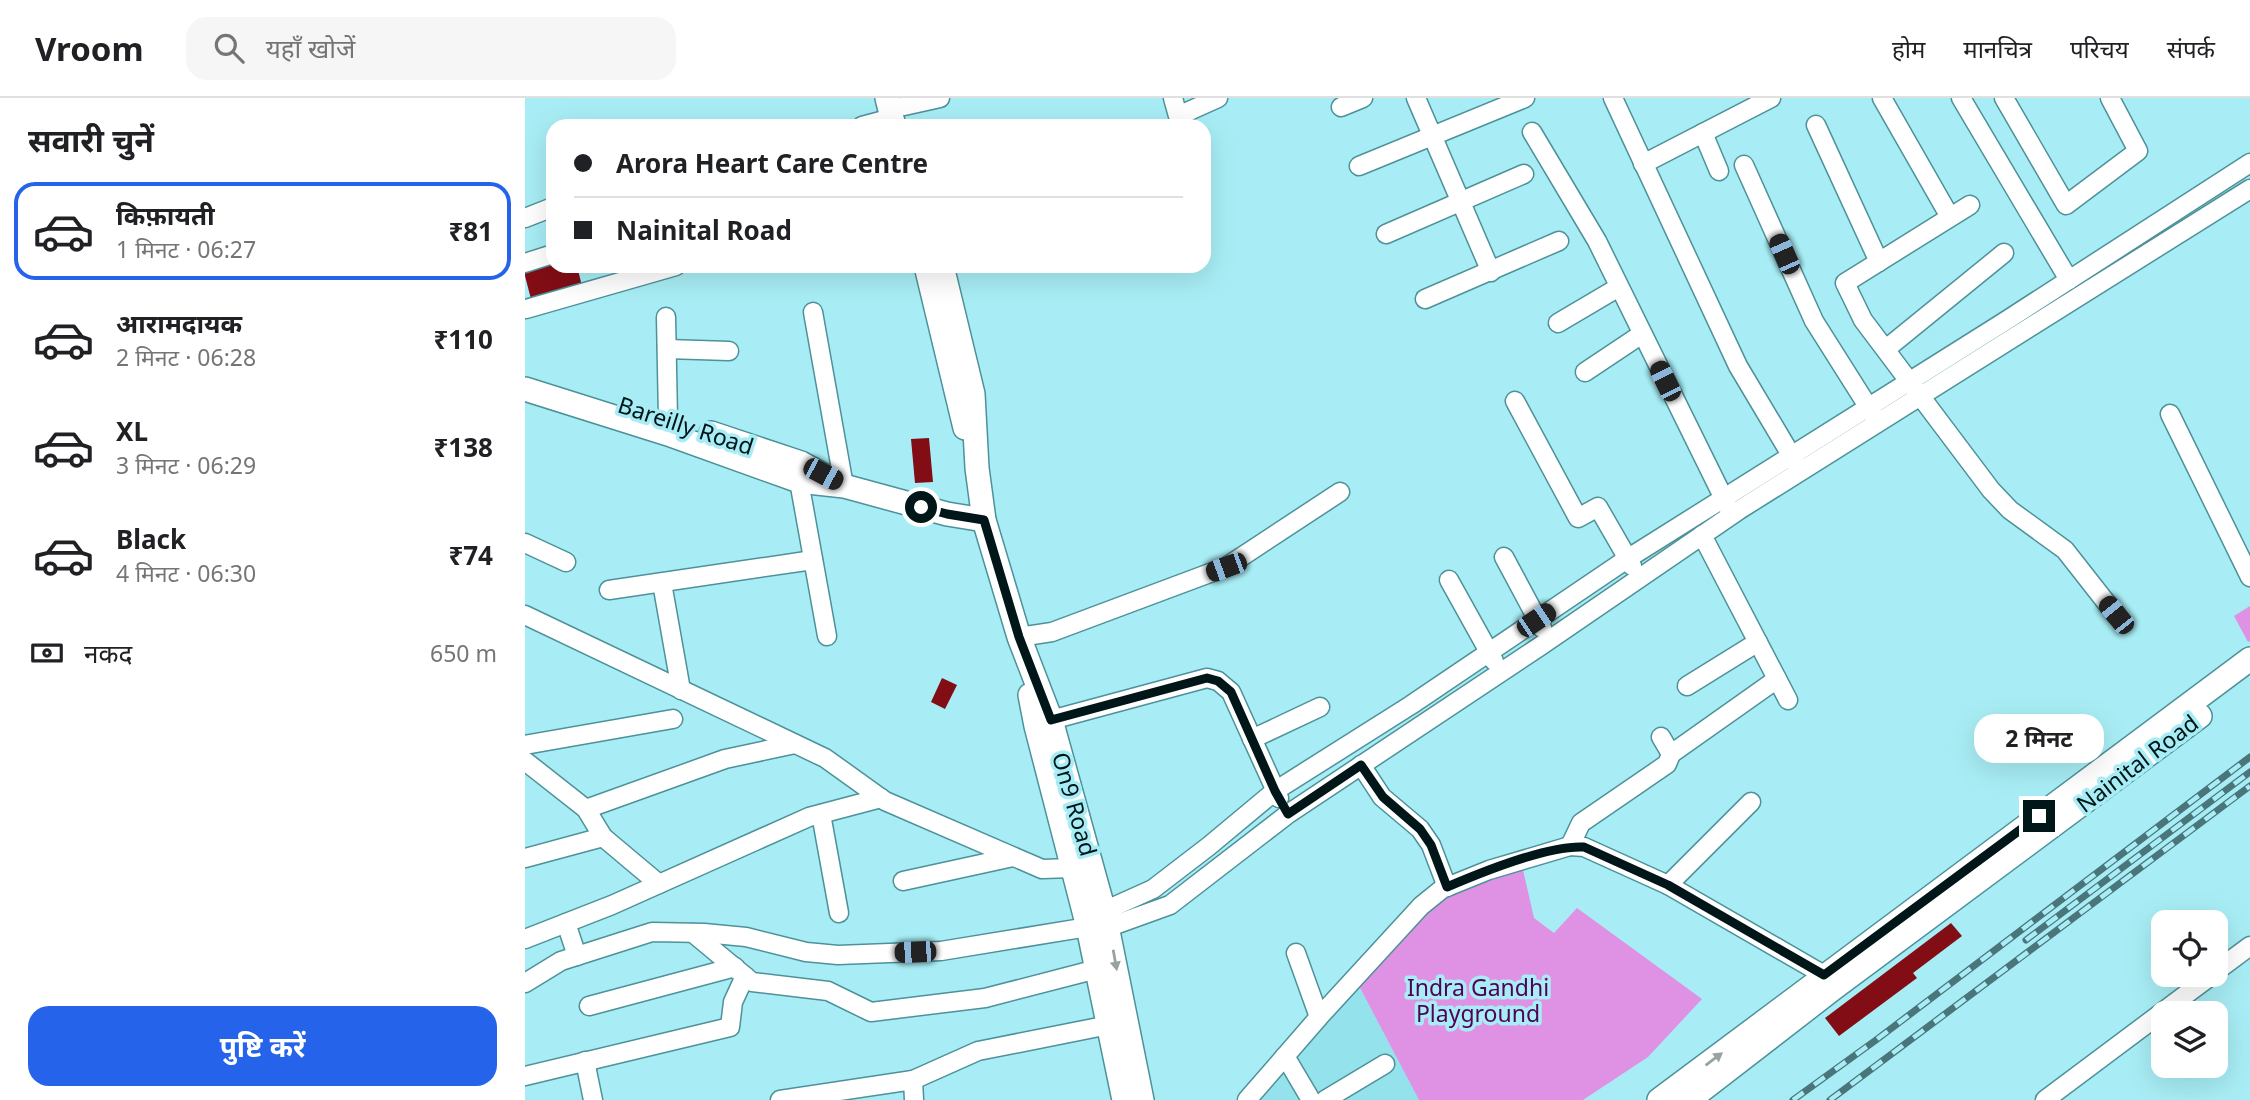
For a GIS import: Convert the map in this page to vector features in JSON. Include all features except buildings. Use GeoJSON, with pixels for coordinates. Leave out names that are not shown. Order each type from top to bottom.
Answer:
{"type":"FeatureCollection","features":[{"type":"Feature","properties":{"kind":"main road"},"geometry":{"type":"LineString","coordinates":[[928,273],[956,396],[977,468]]}},
{"type":"Feature","properties":{"kind":"main road","name":"On9 Road"},"geometry":{"type":"LineString","coordinates":[[944,273],[973,394],[977,468],[984,520],[1019,637],[1051,720],[1142,1100]]}},
{"type":"Feature","properties":{"kind":"main road","name":"Bareilly Road"},"geometry":{"type":"LineString","coordinates":[[525,373],[801,463],[845,486]]}},
{"type":"Feature","properties":{"kind":"main road","name":"Bareilly Road"},"geometry":{"type":"LineString","coordinates":[[525,389],[669,434],[799,481],[845,486],[947,514],[984,520]]}},
{"type":"Feature","properties":{"kind":"main road"},"geometry":{"type":"LineString","coordinates":[[1019,637],[1036,726],[1072,868],[1100,921],[1097,970],[1124,1100]]}},
{"type":"Feature","properties":{"kind":"main road","name":"Nainital Road"},"geometry":{"type":"LineString","coordinates":[[1659,1100],[2250,659]]}},
{"type":"Feature","properties":{"kind":"main road","name":"Nainital Road"},"geometry":{"type":"LineString","coordinates":[[1689,1100],[1845,980],[2250,679]]}},
{"type":"Feature","properties":{"kind":"street"},"geometry":{"type":"LineString","coordinates":[[880,119],[940,98]]}},
{"type":"Feature","properties":{"kind":"street"},"geometry":{"type":"LineString","coordinates":[[1173,98],[1178,116],[1218,98]]}},
{"type":"Feature","properties":{"kind":"street"},"geometry":{"type":"LineString","coordinates":[[1341,107],[1363,98]]}},
{"type":"Feature","properties":{"kind":"street"},"geometry":{"type":"LineString","coordinates":[[1416,98],[1491,272]]}},
{"type":"Feature","properties":{"kind":"street"},"geometry":{"type":"LineString","coordinates":[[1359,166],[1525,98]]}},
{"type":"Feature","properties":{"kind":"street"},"geometry":{"type":"LineString","coordinates":[[1613,98],[1738,366],[1801,471]]}},
{"type":"Feature","properties":{"kind":"street"},"geometry":{"type":"LineString","coordinates":[[1643,164],[1771,98]]}},
{"type":"Feature","properties":{"kind":"street"},"geometry":{"type":"LineString","coordinates":[[1882,98],[1950,217]]}},
{"type":"Feature","properties":{"kind":"street"},"geometry":{"type":"LineString","coordinates":[[1961,98],[2069,281]]}},
{"type":"Feature","properties":{"kind":"street"},"geometry":{"type":"LineString","coordinates":[[2004,98],[2066,205],[2138,151],[2110,98]]}},
{"type":"Feature","properties":{"kind":"street"},"geometry":{"type":"LineString","coordinates":[[1816,125],[1879,262]]}},
{"type":"Feature","properties":{"kind":"street"},"geometry":{"type":"LineString","coordinates":[[1532,132],[1597,241],[1732,514]]}},
{"type":"Feature","properties":{"kind":"street"},"geometry":{"type":"LineString","coordinates":[[1703,133],[1719,171]]}},
{"type":"Feature","properties":{"kind":"street"},"geometry":{"type":"LineString","coordinates":[[525,983],[561,961],[652,932],[746,937],[806,952],[838,955],[941,951],[1170,905],[1288,814],[1550,640],[1732,514],[1878,422],[1915,388],[2069,281],[2250,163]]}},
{"type":"Feature","properties":{"kind":"street"},"geometry":{"type":"LineString","coordinates":[[1744,165],[1814,321],[1878,422]]}},
{"type":"Feature","properties":{"kind":"street"},"geometry":{"type":"LineString","coordinates":[[1386,234],[1524,174]]}},
{"type":"Feature","properties":{"kind":"street"},"geometry":{"type":"LineString","coordinates":[[1100,921],[1153,889],[1275,791],[1411,705],[1627,559],[1790,455],[1868,407],[1915,388],[2250,189]]}},
{"type":"Feature","properties":{"kind":"street"},"geometry":{"type":"LineString","coordinates":[[1971,205],[1845,283],[1863,320],[1991,490],[2010,510],[2065,550],[2116,615]]}},
{"type":"Feature","properties":{"kind":"street"},"geometry":{"type":"LineString","coordinates":[[525,218],[546,210]]}},
{"type":"Feature","properties":{"kind":"street"},"geometry":{"type":"LineString","coordinates":[[1425,299],[1559,241]]}},
{"type":"Feature","properties":{"kind":"street"},"geometry":{"type":"LineString","coordinates":[[1886,349],[2004,253]]}},
{"type":"Feature","properties":{"kind":"street"},"geometry":{"type":"LineString","coordinates":[[525,263],[546,256]]}},
{"type":"Feature","properties":{"kind":"street"},"geometry":{"type":"LineString","coordinates":[[525,315],[525,307],[650,273]]}},
{"type":"Feature","properties":{"kind":"street"},"geometry":{"type":"LineString","coordinates":[[1558,323],[1619,287]]}},
{"type":"Feature","properties":{"kind":"street"},"geometry":{"type":"LineString","coordinates":[[813,312],[845,486]]}},
{"type":"Feature","properties":{"kind":"street"},"geometry":{"type":"LineString","coordinates":[[666,317],[668,419]]}},
{"type":"Feature","properties":{"kind":"street"},"geometry":{"type":"LineString","coordinates":[[1585,372],[1642,334]]}},
{"type":"Feature","properties":{"kind":"street"},"geometry":{"type":"LineString","coordinates":[[667,349],[729,351]]}},
{"type":"Feature","properties":{"kind":"street"},"geometry":{"type":"LineString","coordinates":[[1515,401],[1578,518],[1598,507],[1640,578]]}},
{"type":"Feature","properties":{"kind":"street"},"geometry":{"type":"LineString","coordinates":[[2170,414],[2250,577]]}},
{"type":"Feature","properties":{"kind":"street"},"geometry":{"type":"LineString","coordinates":[[799,481],[827,636]]}},
{"type":"Feature","properties":{"kind":"street"},"geometry":{"type":"LineString","coordinates":[[1019,637],[1052,632],[1226,567],[1340,492]]}},
{"type":"Feature","properties":{"kind":"street"},"geometry":{"type":"LineString","coordinates":[[1702,535],[1788,700]]}},
{"type":"Feature","properties":{"kind":"street"},"geometry":{"type":"LineString","coordinates":[[525,543],[566,562]]}},
{"type":"Feature","properties":{"kind":"street"},"geometry":{"type":"LineString","coordinates":[[1504,557],[1536,620],[1550,640]]}},
{"type":"Feature","properties":{"kind":"street"},"geometry":{"type":"LineString","coordinates":[[610,590],[813,560]]}},
{"type":"Feature","properties":{"kind":"street"},"geometry":{"type":"LineString","coordinates":[[1449,580],[1501,672]]}},
{"type":"Feature","properties":{"kind":"street"},"geometry":{"type":"LineString","coordinates":[[662,583],[681,690]]}},
{"type":"Feature","properties":{"kind":"street"},"geometry":{"type":"LineString","coordinates":[[525,615],[825,758],[881,798],[1042,869],[1072,868]]}},
{"type":"Feature","properties":{"kind":"street"},"geometry":{"type":"LineString","coordinates":[[1687,686],[1758,642]]}},
{"type":"Feature","properties":{"kind":"street"},"geometry":{"type":"LineString","coordinates":[[1051,720],[1207,678],[1218,681],[1231,692],[1288,814]]}},
{"type":"Feature","properties":{"kind":"street"},"geometry":{"type":"LineString","coordinates":[[1570,846],[1581,823],[1667,764],[1671,754],[1777,680]]}},
{"type":"Feature","properties":{"kind":"street"},"geometry":{"type":"LineString","coordinates":[[1252,739],[1320,707]]}},
{"type":"Feature","properties":{"kind":"street"},"geometry":{"type":"LineString","coordinates":[[525,745],[673,719]]}},
{"type":"Feature","properties":{"kind":"street"},"geometry":{"type":"LineString","coordinates":[[1661,737],[1671,754]]}},
{"type":"Feature","properties":{"kind":"street"},"geometry":{"type":"LineString","coordinates":[[586,809],[725,759],[795,744]]}},
{"type":"Feature","properties":{"kind":"street"},"geometry":{"type":"LineString","coordinates":[[525,761],[586,809],[603,837],[659,884]]}},
{"type":"Feature","properties":{"kind":"street"},"geometry":{"type":"LineString","coordinates":[[1361,765],[1383,797],[1420,829],[1431,845],[1447,887]]}},
{"type":"Feature","properties":{"kind":"street"},"geometry":{"type":"LineString","coordinates":[[525,939],[659,884],[809,817],[881,798]]}},
{"type":"Feature","properties":{"kind":"street"},"geometry":{"type":"LineString","coordinates":[[1668,885],[1751,802]]}},
{"type":"Feature","properties":{"kind":"street"},"geometry":{"type":"LineString","coordinates":[[821,814],[839,913]]}},
{"type":"Feature","properties":{"kind":"street"},"geometry":{"type":"LineString","coordinates":[[525,859],[603,837]]}},
{"type":"Feature","properties":{"kind":"street"},"geometry":{"type":"LineString","coordinates":[[1247,1100],[1421,906],[1447,887],[1489,870],[1570,846],[1584,847],[1668,885],[1824,975]]}},
{"type":"Feature","properties":{"kind":"street"},"geometry":{"type":"LineString","coordinates":[[903,881],[1013,857]]}},
{"type":"Feature","properties":{"kind":"street"},"geometry":{"type":"LineString","coordinates":[[566,923],[577,956]]}},
{"type":"Feature","properties":{"kind":"street"},"geometry":{"type":"LineString","coordinates":[[693,933],[752,982],[828,991],[871,1012],[985,998],[1097,970]]}},
{"type":"Feature","properties":{"kind":"street"},"geometry":{"type":"LineString","coordinates":[[2228,962],[2250,946]]}},
{"type":"Feature","properties":{"kind":"street"},"geometry":{"type":"LineString","coordinates":[[1296,953],[1319,1017]]}},
{"type":"Feature","properties":{"kind":"street"},"geometry":{"type":"LineString","coordinates":[[589,1006],[740,971]]}},
{"type":"Feature","properties":{"kind":"street"},"geometry":{"type":"LineString","coordinates":[[525,1076],[730,1027],[740,971]]}},
{"type":"Feature","properties":{"kind":"street"},"geometry":{"type":"LineString","coordinates":[[2045,1100],[2195,987]]}},
{"type":"Feature","properties":{"kind":"street"},"geometry":{"type":"LineString","coordinates":[[780,1100],[913,1080],[978,1051],[1109,1026]]}},
{"type":"Feature","properties":{"kind":"street"},"geometry":{"type":"LineString","coordinates":[[1285,1056],[1311,1100]]}},
{"type":"Feature","properties":{"kind":"street"},"geometry":{"type":"LineString","coordinates":[[585,1061],[593,1100]]}},
{"type":"Feature","properties":{"kind":"street"},"geometry":{"type":"LineString","coordinates":[[1325,1100],[1385,1064]]}},
{"type":"Feature","properties":{"kind":"street"},"geometry":{"type":"LineString","coordinates":[[913,1080],[914,1100]]}},
{"type":"Feature","properties":{"kind":"shaded area"},"geometry":{"type":"Polygon","coordinates":[[[1358,984],[1419,1100],[1257,1100],[1358,984]]]}},
{"type":"Feature","properties":{"kind":"green space"},"geometry":{"type":"Polygon","coordinates":[[[2250,606],[2250,641],[2248,642],[2234,616],[2250,606]]]}},
{"type":"Feature","properties":{"kind":"green space","name":"Indra Gandhi Playground"},"geometry":{"type":"Polygon","coordinates":[[[1523,870],[1534,918],[1554,933],[1577,908],[1702,999],[1648,1057],[1583,1100],[1419,1100],[1358,984],[1421,911],[1449,893],[1523,870]]]}},
{"type":"Feature","properties":{"kind":"railway"},"geometry":{"type":"LineString","coordinates":[[1793,1100],[2250,757]]}},
{"type":"Feature","properties":{"kind":"railway"},"geometry":{"type":"LineString","coordinates":[[2026,940],[2250,772]]}},
{"type":"Feature","properties":{"kind":"railway"},"geometry":{"type":"LineString","coordinates":[[1830,1100],[2250,786]]}},
{"type":"Feature","properties":{"kind":"route"},"geometry":{"type":"LineString","coordinates":[[921,507],[984,520],[1019,637],[1051,720],[1207,678],[1218,681],[1231,692],[1288,814],[1361,765],[1383,797],[1420,829],[1431,845],[1447,887],[1489,870],[1570,846],[1584,847],[1668,885],[1824,975],[2039,816]]}}]}
